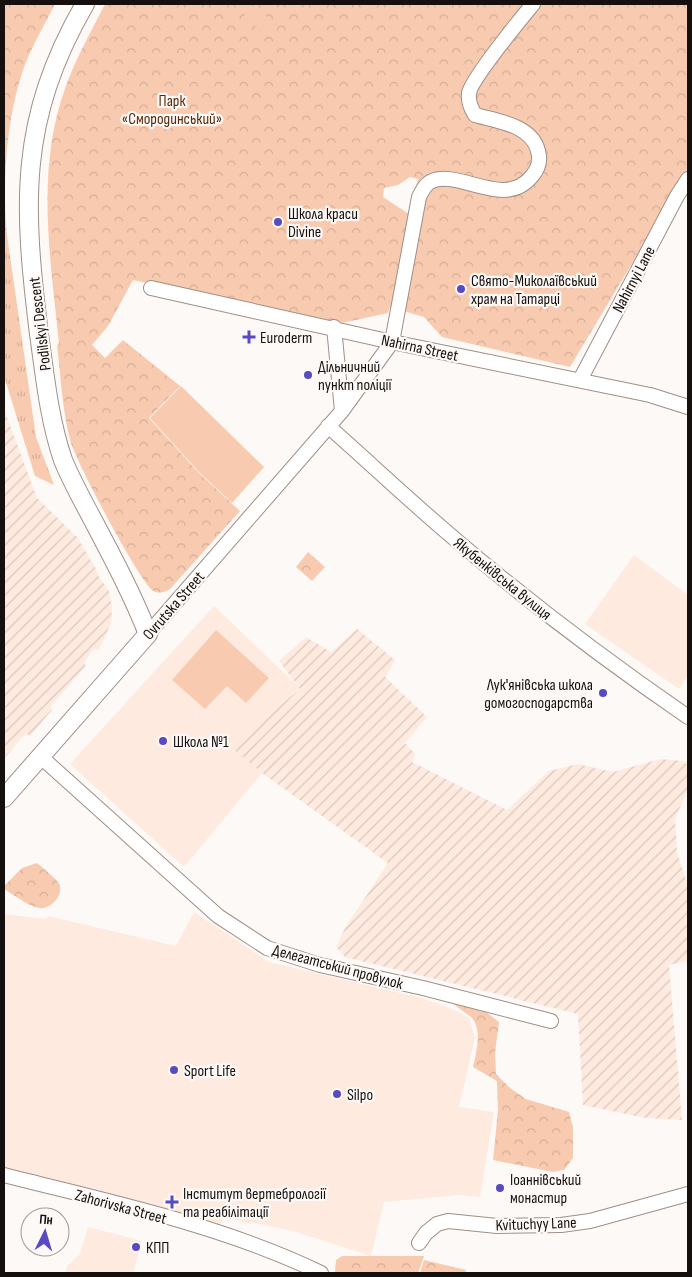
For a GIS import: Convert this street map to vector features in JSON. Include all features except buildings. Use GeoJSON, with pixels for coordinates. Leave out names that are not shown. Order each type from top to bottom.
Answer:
{"type":"FeatureCollection","features":[{"type":"Feature","properties":{"kind":"street","name":"Podilskyi Descent"},"geometry":{"type":"LineString","coordinates":[[85,4],[69,31],[49,78],[38,115],[31,155],[28,221],[35,298],[49,405],[58,443],[76,489],[133,597],[148,634]]}},
{"type":"Feature","properties":{"kind":"street"},"geometry":{"type":"LineString","coordinates":[[392,342],[419,197],[424,187],[431,181],[445,179],[493,190],[511,189],[528,182],[538,169],[539,156],[537,146],[528,134],[508,124],[475,115],[470,107],[469,94],[476,78],[533,4]]}},
{"type":"Feature","properties":{"kind":"street","name":"Nahirnyi Lane"},"geometry":{"type":"LineString","coordinates":[[580,380],[677,196],[688,179]]}},
{"type":"Feature","properties":{"kind":"street","name":"Nahirna Street"},"geometry":{"type":"LineString","coordinates":[[151,288],[334,327],[392,342],[650,395],[688,407]]}},
{"type":"Feature","properties":{"kind":"street"},"geometry":{"type":"LineString","coordinates":[[334,327],[342,411]]}},
{"type":"Feature","properties":{"kind":"street","name":"Ovrutska Street"},"geometry":{"type":"LineString","coordinates":[[4,798],[41,758],[342,411],[392,342]]}},
{"type":"Feature","properties":{"kind":"street","name":"Якубенківська вулиця"},"geometry":{"type":"LineString","coordinates":[[328,426],[455,539],[526,597],[606,660],[688,717]]}},
{"type":"Feature","properties":{"kind":"street","name":"Делегатський провулок"},"geometry":{"type":"LineString","coordinates":[[41,758],[218,916],[268,948],[320,965],[428,989],[551,1021]]}},
{"type":"Feature","properties":{"kind":"street","name":"Zahorivska Street"},"geometry":{"type":"LineString","coordinates":[[4,1174],[244,1241],[321,1273]]}},
{"type":"Feature","properties":{"kind":"street","name":"Kvituchyy Lane"},"geometry":{"type":"LineString","coordinates":[[419,1243],[426,1233],[437,1224],[448,1221],[497,1226],[560,1225],[590,1221],[688,1194]]}},
{"type":"Feature","properties":{"kind":"shaded area"},"geometry":{"type":"Polygon","coordinates":[[[4,409],[37,498],[77,537],[109,591],[112,607],[111,623],[99,650],[94,649],[84,663],[86,666],[50,707],[52,710],[30,736],[27,734],[21,738],[4,759],[4,409]]]}},
{"type":"Feature","properties":{"kind":"shaded area"},"geometry":{"type":"Polygon","coordinates":[[[634,555],[688,595],[688,675],[679,689],[585,624],[634,555]]]}},
{"type":"Feature","properties":{"kind":"shaded area","name":"Школа №1"},"geometry":{"type":"Polygon","coordinates":[[[214,606],[300,688],[242,735],[231,747],[262,773],[184,867],[70,764],[214,606]]]}},
{"type":"Feature","properties":{"kind":"shaded area"},"geometry":{"type":"Polygon","coordinates":[[[357,629],[395,660],[385,677],[427,717],[405,743],[415,754],[412,762],[507,810],[549,771],[578,764],[613,772],[660,759],[684,761],[688,766],[688,789],[675,819],[677,852],[688,886],[688,961],[669,965],[682,1120],[645,1118],[583,1105],[578,1014],[345,957],[336,947],[345,928],[388,863],[262,773],[231,747],[242,735],[300,689],[279,661],[306,637],[331,652],[357,629]]]}},
{"type":"Feature","properties":{"kind":"shaded area"},"geometry":{"type":"Polygon","coordinates":[[[194,912],[269,962],[422,998],[452,1009],[469,1018],[475,1038],[459,1107],[494,1112],[480,1197],[459,1195],[384,1202],[371,1256],[293,1231],[251,1222],[250,1224],[224,1217],[219,1230],[4,1171],[4,914],[46,919],[48,916],[176,946],[194,912]]]}},
{"type":"Feature","properties":{"kind":"shaded area"},"geometry":{"type":"Polygon","coordinates":[[[88,1227],[142,1241],[133,1273],[66,1273],[67,1266],[80,1254],[88,1227]]]}},
{"type":"Feature","properties":{"kind":"green space"},"geometry":{"type":"Polygon","coordinates":[[[4,4],[55,4],[25,64],[12,112],[5,174],[7,235],[4,235],[4,4]]]}},
{"type":"Feature","properties":{"kind":"green space","name":"Парк «Смородинський»"},"geometry":{"type":"Polygon","coordinates":[[[105,4],[688,4],[688,170],[570,367],[442,337],[424,317],[390,307],[388,313],[342,323],[309,318],[208,294],[207,296],[133,280],[108,326],[92,345],[105,358],[123,340],[180,386],[149,418],[199,473],[240,511],[170,589],[156,592],[144,581],[108,520],[71,443],[64,406],[57,345],[59,343],[49,245],[48,212],[48,179],[51,147],[57,115],[67,83],[105,4]],[[410,177],[398,185],[384,188],[383,197],[409,214],[418,179],[410,177]]]}},
{"type":"Feature","properties":{"kind":"green space"},"geometry":{"type":"Polygon","coordinates":[[[254,5],[270,20],[260,30],[244,16],[254,5]]]}},
{"type":"Feature","properties":{"kind":"green space"},"geometry":{"type":"Polygon","coordinates":[[[4,235],[7,235],[36,437],[54,485],[35,476],[4,376],[4,235]]]}},
{"type":"Feature","properties":{"kind":"green space"},"geometry":{"type":"Polygon","coordinates":[[[181,386],[264,467],[232,503],[199,472],[150,418],[181,386]]]}},
{"type":"Feature","properties":{"kind":"green space"},"geometry":{"type":"Polygon","coordinates":[[[308,552],[325,567],[312,581],[296,567],[308,552]]]}},
{"type":"Feature","properties":{"kind":"green space"},"geometry":{"type":"Polygon","coordinates":[[[216,630],[269,678],[246,703],[227,686],[205,709],[172,680],[216,630]]]}},
{"type":"Feature","properties":{"kind":"green space"},"geometry":{"type":"Polygon","coordinates":[[[37,863],[56,879],[60,886],[59,896],[52,904],[44,908],[30,905],[4,889],[4,886],[22,868],[37,863]]]}},
{"type":"Feature","properties":{"kind":"green space"},"geometry":{"type":"Polygon","coordinates":[[[456,1001],[486,1012],[499,1022],[495,1053],[496,1074],[510,1088],[526,1099],[569,1112],[573,1127],[573,1158],[564,1170],[553,1172],[493,1160],[498,1110],[497,1081],[473,1067],[478,1041],[477,1028],[471,1017],[452,1003],[456,1001]]]}},
{"type":"Feature","properties":{"kind":"green space"},"geometry":{"type":"Polygon","coordinates":[[[342,1256],[424,1256],[418,1273],[335,1272],[336,1260],[342,1256]]]}},
{"type":"Feature","properties":{"kind":"green space"},"geometry":{"type":"Polygon","coordinates":[[[424,1260],[466,1270],[465,1273],[420,1273],[424,1260]]]}},
{"type":"Feature","properties":{"kind":"place","name":"Школа краси Divine"},"geometry":{"type":"Point","coordinates":[278,222]}},
{"type":"Feature","properties":{"kind":"place","name":"Свято-Миколаївський храм на Татарці"},"geometry":{"type":"Point","coordinates":[461,289]}},
{"type":"Feature","properties":{"kind":"place","name":"Euroderm"},"geometry":{"type":"Point","coordinates":[249,337]}},
{"type":"Feature","properties":{"kind":"place","name":"Дільничний пункт поліції"},"geometry":{"type":"Point","coordinates":[308,375]}},
{"type":"Feature","properties":{"kind":"place","name":"Лук'янівська школа домогосподарства"},"geometry":{"type":"Point","coordinates":[603,693]}},
{"type":"Feature","properties":{"kind":"place","name":"Школа №1"},"geometry":{"type":"Point","coordinates":[163,741]}},
{"type":"Feature","properties":{"kind":"place","name":"Sport Life"},"geometry":{"type":"Point","coordinates":[174,1070]}},
{"type":"Feature","properties":{"kind":"place","name":"Silpo"},"geometry":{"type":"Point","coordinates":[337,1094]}},
{"type":"Feature","properties":{"kind":"place","name":"Іоаннівський монастир"},"geometry":{"type":"Point","coordinates":[500,1188]}},
{"type":"Feature","properties":{"kind":"place","name":"Інститут вертебрології та реабілітації"},"geometry":{"type":"Point","coordinates":[172,1202]}},
{"type":"Feature","properties":{"kind":"place","name":"КПП"},"geometry":{"type":"Point","coordinates":[136,1247]}}]}
